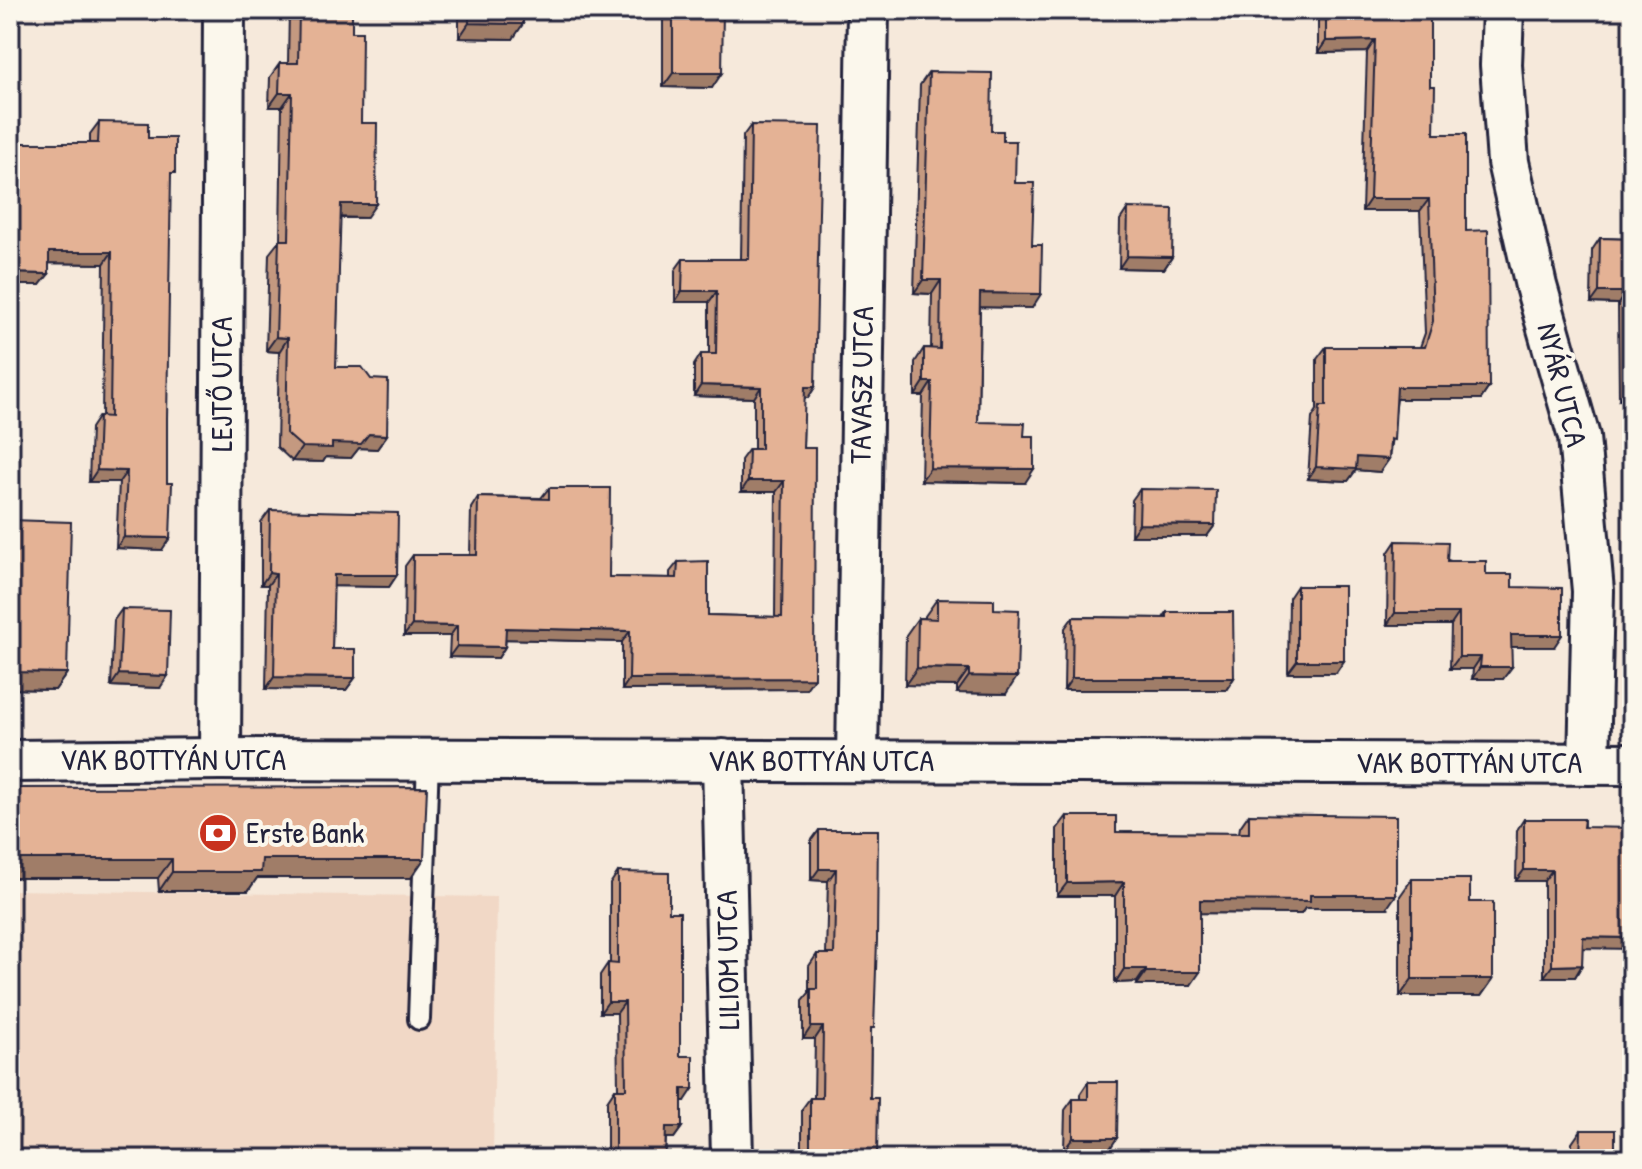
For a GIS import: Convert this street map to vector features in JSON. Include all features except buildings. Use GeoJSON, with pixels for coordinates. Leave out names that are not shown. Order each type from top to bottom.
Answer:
{"type":"FeatureCollection","features":[{"type":"Feature","properties":{"kind":"street","name":"LEJTŐ UTCA"},"geometry":{"type":"LineString","coordinates":[[220,759],[224,10]]}},
{"type":"Feature","properties":{"kind":"street","name":"TAVASZ UTCA"},"geometry":{"type":"LineString","coordinates":[[857,761],[868,10]]}},
{"type":"Feature","properties":{"kind":"street","name":"NYÁR UTCA"},"geometry":{"type":"LineString","coordinates":[[1503,10],[1501,65],[1508,162],[1536,286],[1579,437],[1593,591],[1589,764]]}},
{"type":"Feature","properties":{"kind":"street","name":"VAK BOTTYÁN UTCA"},"geometry":{"type":"LineString","coordinates":[[10,761],[428,759],[1632,764]]}},
{"type":"Feature","properties":{"kind":"street","name":"LILIOM UTCA"},"geometry":{"type":"LineString","coordinates":[[723,760],[732,1159]]}},
{"type":"Feature","properties":{"kind":"lane"},"geometry":{"type":"LineString","coordinates":[[419,1019],[428,759]]}},
{"type":"Feature","properties":{"kind":"shaded area"},"geometry":{"type":"Polygon","coordinates":[[[10,890],[497,897],[493,1159],[10,1159],[10,890]]]}},
{"type":"Feature","properties":{"kind":"place","name":"Erste Bank"},"geometry":{"type":"Point","coordinates":[218,833]}}]}
